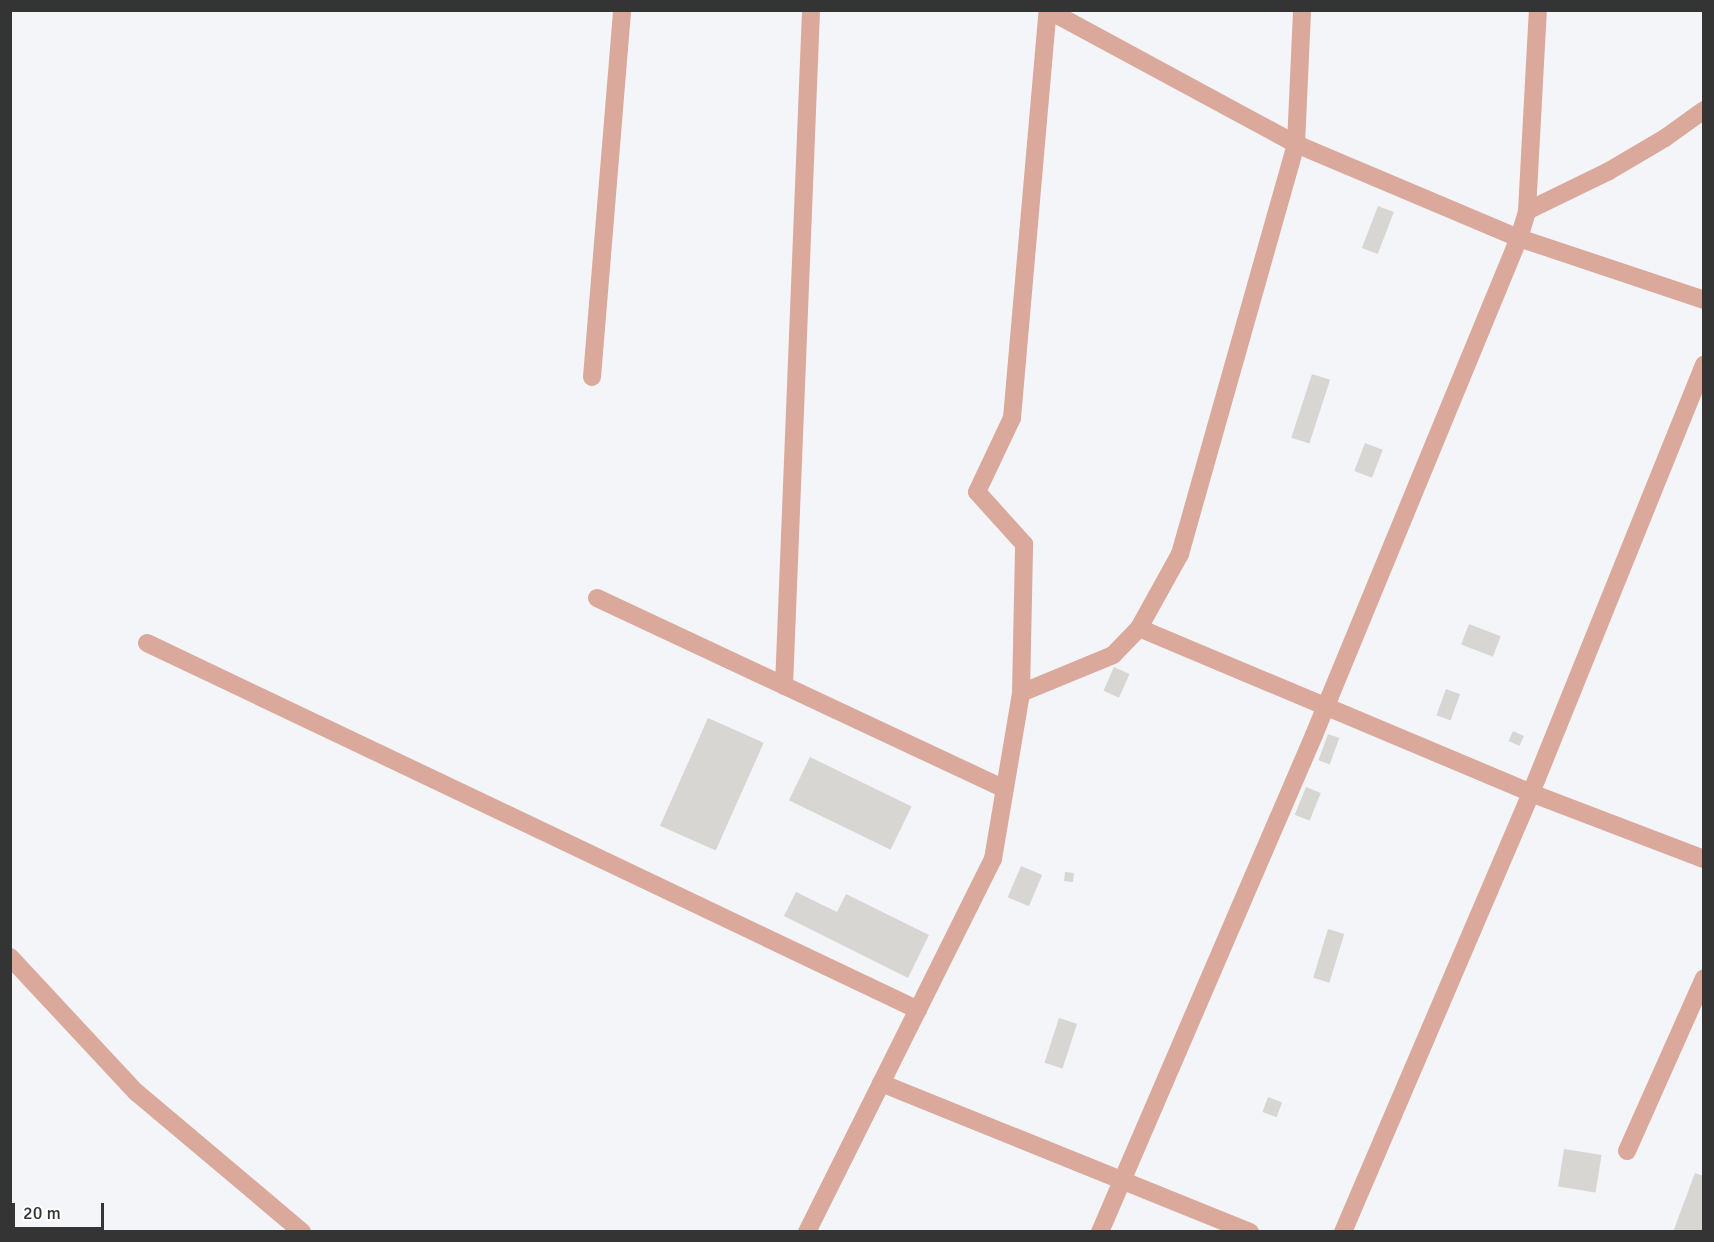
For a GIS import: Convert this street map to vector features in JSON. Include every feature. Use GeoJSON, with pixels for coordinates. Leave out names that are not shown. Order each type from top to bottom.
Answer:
{"type":"FeatureCollection","features":[{"type":"Feature","properties":{"kind":"street"},"geometry":{"type":"LineString","coordinates":[[592,377],[622,10]]}},
{"type":"Feature","properties":{"kind":"street"},"geometry":{"type":"LineString","coordinates":[[784,686],[811,10]]}},
{"type":"Feature","properties":{"kind":"street"},"geometry":{"type":"LineString","coordinates":[[807,1232],[993,859],[1021,693],[1024,544],[977,492],[1012,418],[1048,10],[1296,144],[1519,238],[1704,300]]}},
{"type":"Feature","properties":{"kind":"street"},"geometry":{"type":"LineString","coordinates":[[1021,693],[1113,655],[1139,628],[1180,555],[1296,144],[1302,10]]}},
{"type":"Feature","properties":{"kind":"street"},"geometry":{"type":"LineString","coordinates":[[1100,1232],[1326,706],[1519,238],[1527,211],[1538,10]]}},
{"type":"Feature","properties":{"kind":"street"},"geometry":{"type":"LineString","coordinates":[[1527,211],[1609,171],[1665,138],[1704,110]]}},
{"type":"Feature","properties":{"kind":"street"},"geometry":{"type":"LineString","coordinates":[[1343,1232],[1531,793],[1704,364]]}},
{"type":"Feature","properties":{"kind":"street"},"geometry":{"type":"LineString","coordinates":[[597,598],[1005,789]]}},
{"type":"Feature","properties":{"kind":"street"},"geometry":{"type":"LineString","coordinates":[[1139,628],[1531,793],[1704,859]]}},
{"type":"Feature","properties":{"kind":"street"},"geometry":{"type":"LineString","coordinates":[[147,643],[918,1010]]}},
{"type":"Feature","properties":{"kind":"street"},"geometry":{"type":"LineString","coordinates":[[10,957],[136,1092],[302,1232]]}},
{"type":"Feature","properties":{"kind":"street"},"geometry":{"type":"LineString","coordinates":[[1627,1151],[1704,978]]}},
{"type":"Feature","properties":{"kind":"street"},"geometry":{"type":"LineString","coordinates":[[881,1083],[1250,1232]]}},
{"type":"Feature","properties":{"kind":"building"},"geometry":{"type":"Polygon","coordinates":[[[1378,206],[1394,212],[1378,254],[1362,248],[1378,206]]]}},
{"type":"Feature","properties":{"kind":"building"},"geometry":{"type":"Polygon","coordinates":[[[1312,374],[1330,380],[1309,444],[1291,438],[1312,374]]]}},
{"type":"Feature","properties":{"kind":"building"},"geometry":{"type":"Polygon","coordinates":[[[1365,443],[1383,450],[1372,478],[1354,471],[1365,443]]]}},
{"type":"Feature","properties":{"kind":"building"},"geometry":{"type":"Polygon","coordinates":[[[1469,624],[1501,636],[1493,657],[1461,645],[1469,624]]]}},
{"type":"Feature","properties":{"kind":"building"},"geometry":{"type":"Polygon","coordinates":[[[1114,667],[1130,674],[1119,698],[1103,691],[1114,667]]]}},
{"type":"Feature","properties":{"kind":"building"},"geometry":{"type":"Polygon","coordinates":[[[1446,689],[1460,694],[1451,720],[1436,715],[1446,689]]]}},
{"type":"Feature","properties":{"kind":"building"},"geometry":{"type":"Polygon","coordinates":[[[708,718],[764,743],[716,851],[660,826],[708,718]]]}},
{"type":"Feature","properties":{"kind":"building"},"geometry":{"type":"Polygon","coordinates":[[[1513,731],[1524,736],[1519,746],[1509,741],[1513,731]]]}},
{"type":"Feature","properties":{"kind":"building"},"geometry":{"type":"Polygon","coordinates":[[[1328,734],[1339,738],[1330,764],[1318,760],[1328,734]]]}},
{"type":"Feature","properties":{"kind":"building"},"geometry":{"type":"Polygon","coordinates":[[[810,757],[912,807],[891,850],[789,800],[810,757]]]}},
{"type":"Feature","properties":{"kind":"building"},"geometry":{"type":"Polygon","coordinates":[[[1306,787],[1321,793],[1310,821],[1295,815],[1306,787]]]}},
{"type":"Feature","properties":{"kind":"building"},"geometry":{"type":"Polygon","coordinates":[[[1021,866],[1042,875],[1029,906],[1008,897],[1021,866]]]}},
{"type":"Feature","properties":{"kind":"building"},"geometry":{"type":"Polygon","coordinates":[[[1065,872],[1074,873],[1073,882],[1064,881],[1065,872]]]}},
{"type":"Feature","properties":{"kind":"building"},"geometry":{"type":"Polygon","coordinates":[[[796,892],[837,912],[846,894],[929,935],[908,978],[784,916],[796,892]]]}},
{"type":"Feature","properties":{"kind":"building"},"geometry":{"type":"Polygon","coordinates":[[[1328,929],[1344,934],[1329,983],[1313,978],[1328,929]]]}},
{"type":"Feature","properties":{"kind":"building"},"geometry":{"type":"Polygon","coordinates":[[[1059,1018],[1077,1024],[1063,1069],[1044,1063],[1059,1018]]]}},
{"type":"Feature","properties":{"kind":"building"},"geometry":{"type":"Polygon","coordinates":[[[1268,1097],[1282,1102],[1277,1117],[1263,1112],[1268,1097]]]}},
{"type":"Feature","properties":{"kind":"building"},"geometry":{"type":"Polygon","coordinates":[[[1564,1149],[1602,1155],[1596,1192],[1558,1187],[1564,1149]]]}},
{"type":"Feature","properties":{"kind":"building"},"geometry":{"type":"Polygon","coordinates":[[[1695,1173],[1704,1176],[1704,1232],[1673,1232],[1695,1173]]]}}]}
